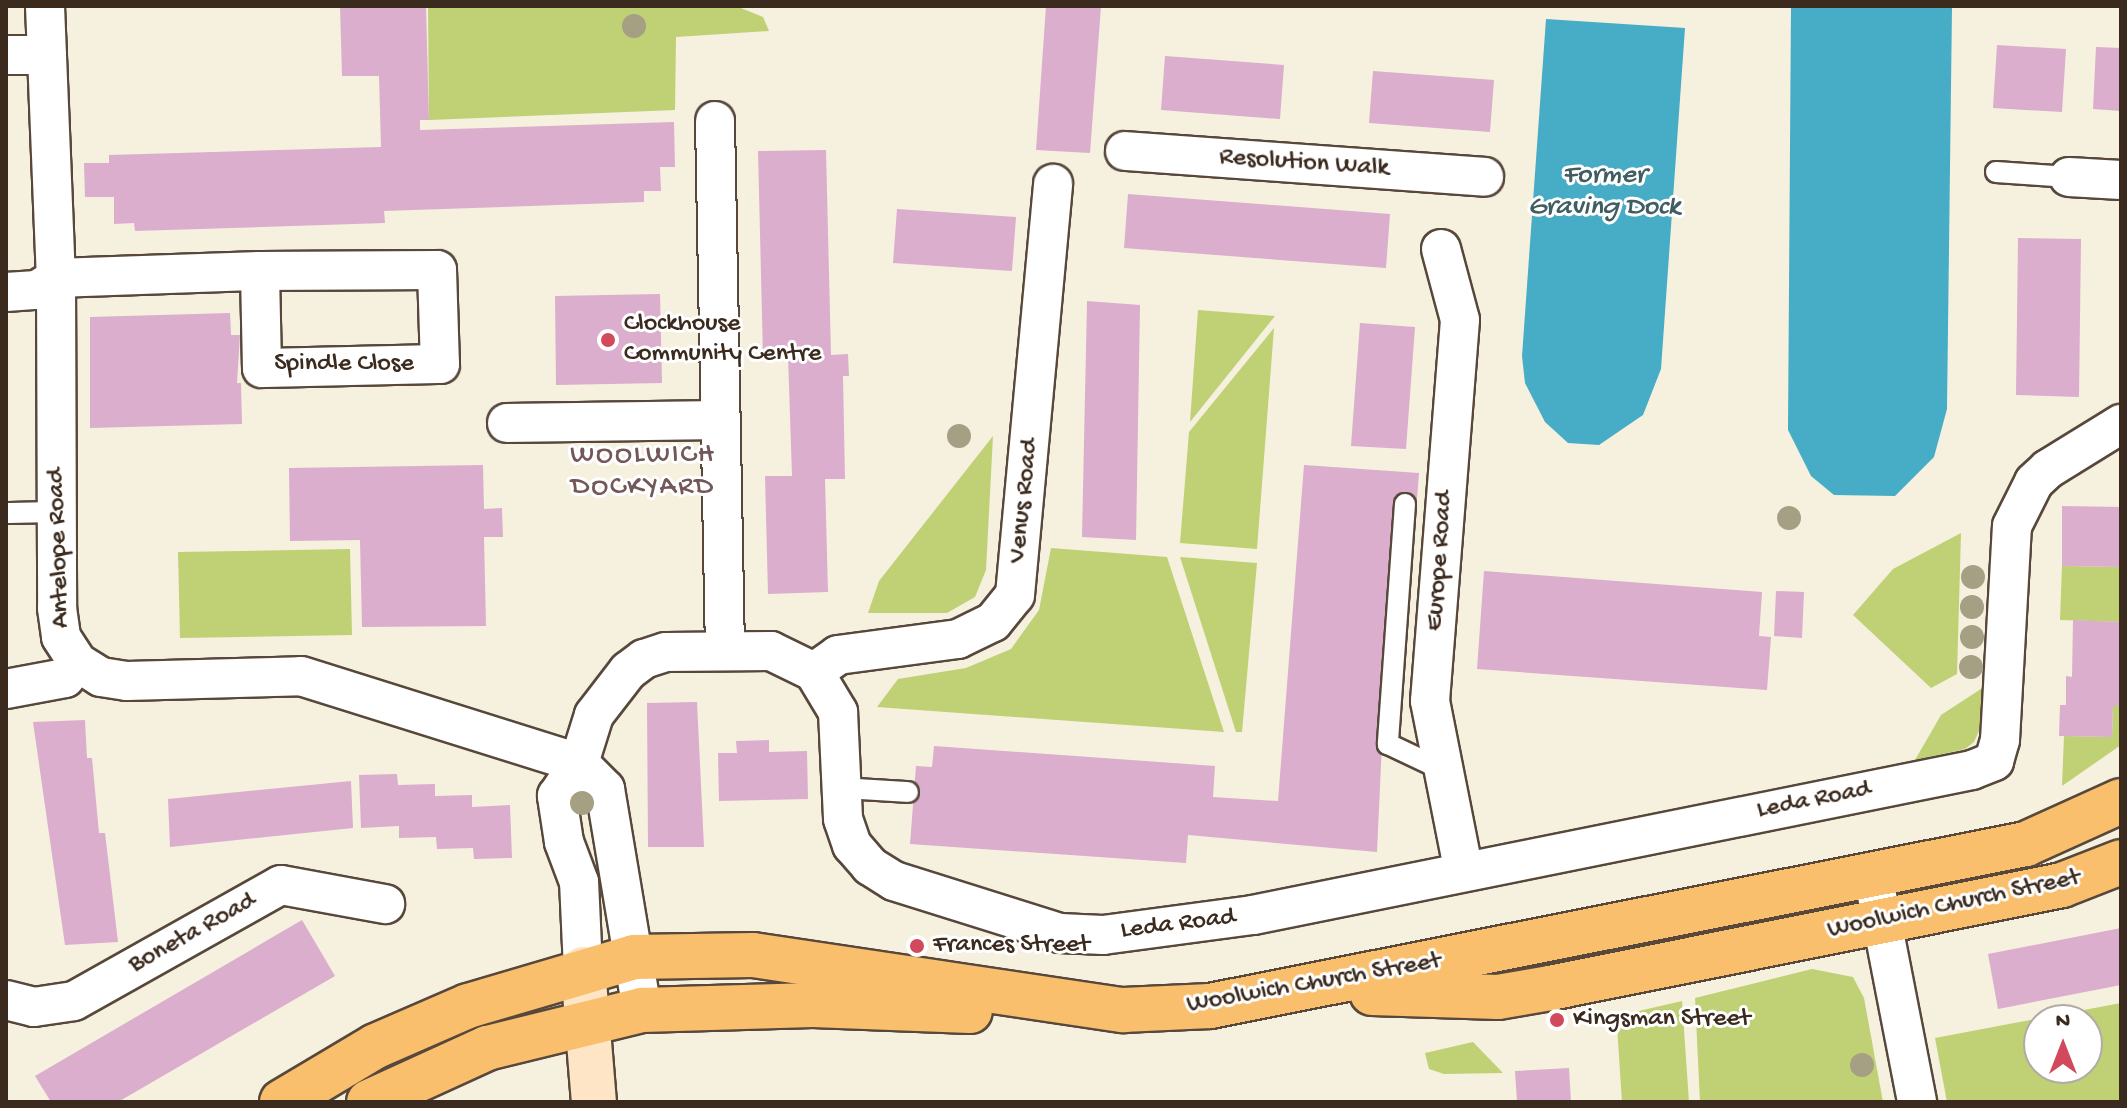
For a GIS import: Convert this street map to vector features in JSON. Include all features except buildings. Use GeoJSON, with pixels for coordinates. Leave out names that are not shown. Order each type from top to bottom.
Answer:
{"type":"FeatureCollection","features":[{"type":"Feature","properties":{"kind":"main road","name":"Woolwich Church Street"},"geometry":{"type":"LineString","coordinates":[[282,1102],[376,1046],[473,1004],[583,969],[634,957],[753,955],[863,967],[1047,1001],[1123,1010],[1181,1009],[1263,997],[2026,844],[2121,801]]}},
{"type":"Feature","properties":{"kind":"main road","name":"Woolwich Church Street"},"geometry":{"type":"LineString","coordinates":[[369,1102],[487,1048],[642,1010],[813,1005],[1126,1021],[1211,1018],[1343,992],[1498,997],[2062,885],[2121,862]]}},
{"type":"Feature","properties":{"kind":"street","name":"Antelope Road"},"geometry":{"type":"LineString","coordinates":[[45,6],[56,278],[55,512],[61,637],[77,662],[101,677],[127,681],[301,676],[579,763]]}},
{"type":"Feature","properties":{"kind":"street"},"geometry":{"type":"LineString","coordinates":[[6,55],[47,55]]}},
{"type":"Feature","properties":{"kind":"street"},"geometry":{"type":"LineString","coordinates":[[715,121],[725,650]]}},
{"type":"Feature","properties":{"kind":"street","name":"Resolution Walk"},"geometry":{"type":"LineString","coordinates":[[1125,151],[1484,177]]}},
{"type":"Feature","properties":{"kind":"street"},"geometry":{"type":"LineString","coordinates":[[2069,177],[2121,180]]}},
{"type":"Feature","properties":{"kind":"street","name":"Venus Road"},"geometry":{"type":"LineString","coordinates":[[814,672],[838,655],[958,639],[993,622],[1015,595],[1053,184]]}},
{"type":"Feature","properties":{"kind":"street","name":"Europe Road"},"geometry":{"type":"LineString","coordinates":[[1441,249],[1460,320],[1430,701],[1441,769],[1464,872]]}},
{"type":"Feature","properties":{"kind":"street","name":"Spindle Close"},"geometry":{"type":"LineString","coordinates":[[6,292],[37,290],[56,278],[260,271],[437,270],[440,364],[262,368],[260,271]]}},
{"type":"Feature","properties":{"kind":"street"},"geometry":{"type":"LineString","coordinates":[[507,423],[719,420]]}},
{"type":"Feature","properties":{"kind":"street","name":"Leda Road"},"geometry":{"type":"LineString","coordinates":[[814,672],[838,712],[843,819],[852,845],[870,866],[894,881],[1060,933],[1103,935],[1253,915],[1972,770],[1994,761],[2000,740],[2012,526],[2034,482],[2048,469],[2121,424]]}},
{"type":"Feature","properties":{"kind":"street"},"geometry":{"type":"LineString","coordinates":[[594,1102],[579,882],[562,834],[557,796],[579,763],[594,715],[644,659],[666,652],[771,651],[814,672]]}},
{"type":"Feature","properties":{"kind":"street"},"geometry":{"type":"LineString","coordinates":[[6,689],[65,678],[77,662]]}},
{"type":"Feature","properties":{"kind":"street"},"geometry":{"type":"LineString","coordinates":[[579,763],[605,789],[642,1010]]}},
{"type":"Feature","properties":{"kind":"street"},"geometry":{"type":"LineString","coordinates":[[1873,875],[1917,1102]]}},
{"type":"Feature","properties":{"kind":"street","name":"Boneta Road"},"geometry":{"type":"LineString","coordinates":[[6,1000],[34,1007],[74,1001],[281,885],[385,904]]}},
{"type":"Feature","properties":{"kind":"lane"},"geometry":{"type":"LineString","coordinates":[[1996,172],[2069,177]]}},
{"type":"Feature","properties":{"kind":"lane"},"geometry":{"type":"LineString","coordinates":[[1405,504],[1388,744],[1441,769]]}},
{"type":"Feature","properties":{"kind":"lane"},"geometry":{"type":"LineString","coordinates":[[6,513],[55,512]]}},
{"type":"Feature","properties":{"kind":"lane"},"geometry":{"type":"LineString","coordinates":[[842,788],[908,792]]}},
{"type":"Feature","properties":{"kind":"green space"},"geometry":{"type":"Polygon","coordinates":[[[428,6],[736,6],[763,17],[769,31],[676,37],[675,110],[429,120],[428,6]]]}},
{"type":"Feature","properties":{"kind":"green space"},"geometry":{"type":"Polygon","coordinates":[[[1198,310],[1275,316],[1190,422],[1198,310]]]}},
{"type":"Feature","properties":{"kind":"green space"},"geometry":{"type":"Polygon","coordinates":[[[1274,328],[1257,549],[1180,543],[1189,432],[1274,328]]]}},
{"type":"Feature","properties":{"kind":"green space"},"geometry":{"type":"Polygon","coordinates":[[[993,436],[986,570],[975,597],[947,613],[868,613],[879,581],[993,436]]]}},
{"type":"Feature","properties":{"kind":"green space"},"geometry":{"type":"Polygon","coordinates":[[[1961,533],[1957,674],[1931,688],[1853,615],[1893,569],[1961,533]]]}},
{"type":"Feature","properties":{"kind":"green space"},"geometry":{"type":"Polygon","coordinates":[[[1051,548],[1167,557],[1224,732],[877,707],[898,679],[966,668],[1011,649],[1039,610],[1051,548]]]}},
{"type":"Feature","properties":{"kind":"green space"},"geometry":{"type":"Polygon","coordinates":[[[350,549],[352,635],[180,638],[178,552],[350,549]]]}},
{"type":"Feature","properties":{"kind":"green space"},"geometry":{"type":"Polygon","coordinates":[[[1180,557],[1257,563],[1242,732],[1236,732],[1180,557]]]}},
{"type":"Feature","properties":{"kind":"green space"},"geometry":{"type":"Polygon","coordinates":[[[2062,566],[2121,567],[2121,622],[2060,620],[2062,566]]]}},
{"type":"Feature","properties":{"kind":"green space"},"geometry":{"type":"Polygon","coordinates":[[[2121,678],[2121,745],[2062,786],[2064,736],[2112,737],[2113,706],[2121,678]]]}},
{"type":"Feature","properties":{"kind":"green space"},"geometry":{"type":"Polygon","coordinates":[[[1984,687],[1984,720],[1974,742],[1965,749],[1915,760],[1941,715],[1984,687]]]}},
{"type":"Feature","properties":{"kind":"green space"},"geometry":{"type":"Polygon","coordinates":[[[1812,969],[1853,977],[1864,998],[1883,1102],[1700,1102],[1695,998],[1812,969]]]}},
{"type":"Feature","properties":{"kind":"green space"},"geometry":{"type":"Polygon","coordinates":[[[1682,1001],[1689,1102],[1622,1102],[1617,1026],[1603,1026],[1600,1020],[1682,1001]]]}},
{"type":"Feature","properties":{"kind":"green space"},"geometry":{"type":"Polygon","coordinates":[[[2121,1003],[2121,1102],[1947,1102],[1935,1038],[2023,1021],[2023,1084],[2103,1084],[2103,1006],[2121,1003]]]}},
{"type":"Feature","properties":{"kind":"green space"},"geometry":{"type":"Polygon","coordinates":[[[1473,1042],[1503,1073],[1444,1074],[1429,1069],[1425,1053],[1473,1042]]]}},
{"type":"Feature","properties":{"kind":"water"},"geometry":{"type":"Polygon","coordinates":[[[1791,6],[1952,7],[1947,409],[1934,457],[1895,496],[1834,495],[1811,476],[1788,430],[1791,6]]]}},
{"type":"Feature","properties":{"kind":"water","name":"Former Graving Dock"},"geometry":{"type":"Polygon","coordinates":[[[1546,19],[1685,28],[1661,369],[1643,415],[1599,445],[1568,443],[1545,422],[1525,383],[1522,356],[1546,19]]]}},
{"type":"Feature","properties":{"kind":"place","name":"Clockhouse Community Centre"},"geometry":{"type":"Point","coordinates":[608,340]}},
{"type":"Feature","properties":{"kind":"place","name":"Frances Street"},"geometry":{"type":"Point","coordinates":[917,946]}},
{"type":"Feature","properties":{"kind":"place","name":"Kingsman Street"},"geometry":{"type":"Point","coordinates":[1557,1020]}},
{"type":"Feature","properties":{"kind":"district","name":"WOOLWICH DOCKYARD"},"geometry":{"type":"Point","coordinates":[643,472]}}]}
